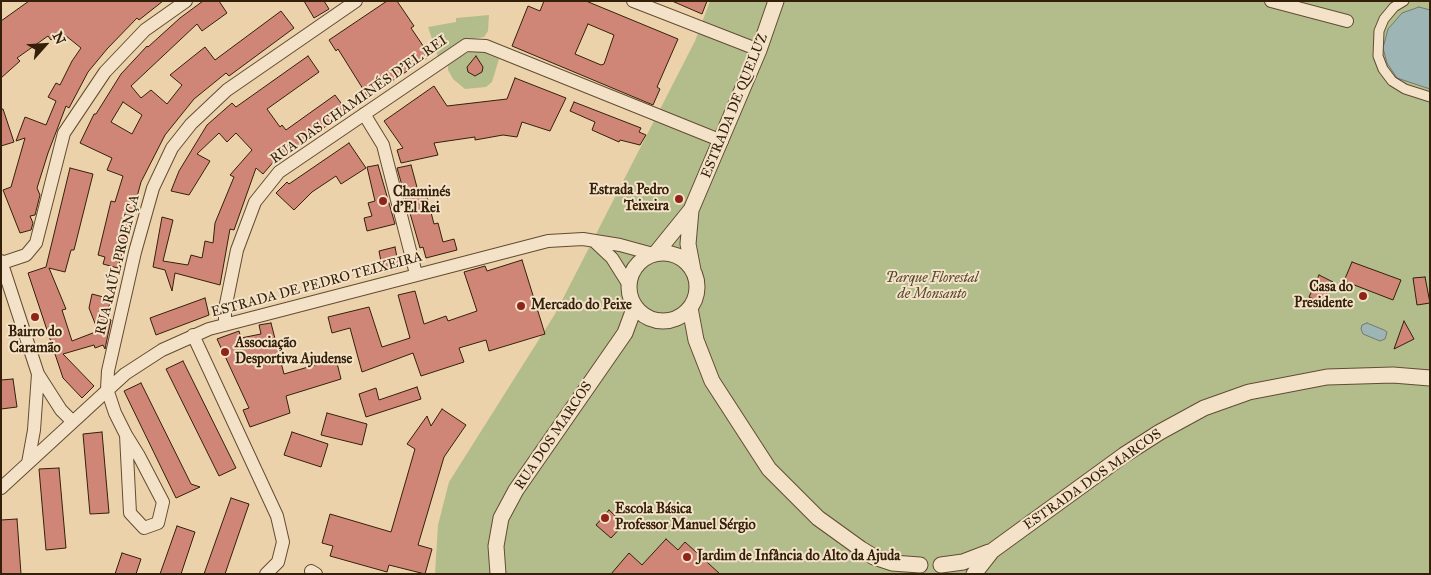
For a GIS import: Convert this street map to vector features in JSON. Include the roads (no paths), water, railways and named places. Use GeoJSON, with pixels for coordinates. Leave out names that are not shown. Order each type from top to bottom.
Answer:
{"type":"FeatureCollection","features":[{"type":"Feature","properties":{"kind":"street"},"geometry":{"type":"LineString","coordinates":[[1,488],[72,421],[61,410],[38,374],[2,262],[26,255],[36,243],[64,133],[105,72],[145,30],[186,1]]}},
{"type":"Feature","properties":{"kind":"street","name":"RUA RAÚL PROENÇA"},"geometry":{"type":"LineString","coordinates":[[107,389],[108,371],[135,252],[153,188],[172,148],[191,124],[226,90],[356,1]]}},
{"type":"Feature","properties":{"kind":"street"},"geometry":{"type":"LineString","coordinates":[[633,1],[759,50]]}},
{"type":"Feature","properties":{"kind":"street","name":"ESTRADA DE QUELUZ"},"geometry":{"type":"LineString","coordinates":[[654,254],[691,210],[722,141],[759,50],[776,1]]}},
{"type":"Feature","properties":{"kind":"street"},"geometry":{"type":"LineString","coordinates":[[1271,1],[1347,22]]}},
{"type":"Feature","properties":{"kind":"street"},"geometry":{"type":"LineString","coordinates":[[1404,1],[1394,7],[1384,19],[1379,31],[1378,56],[1383,69],[1392,81],[1405,89],[1430,97]]}},
{"type":"Feature","properties":{"kind":"street","name":"RUA DAS CHAMINÉS D'EL REI"},"geometry":{"type":"LineString","coordinates":[[225,325],[225,309],[237,250],[255,202],[279,172],[466,45],[477,44],[486,46],[722,141]]}},
{"type":"Feature","properties":{"kind":"street"},"geometry":{"type":"LineString","coordinates":[[364,114],[383,145],[416,274]]}},
{"type":"Feature","properties":{"kind":"street","name":"ESTRADA DE QUELUZ"},"geometry":{"type":"LineString","coordinates":[[691,210],[688,244],[693,270]]}},
{"type":"Feature","properties":{"kind":"street","name":"ESTRADA DE PEDRO TEIXEIRA"},"geometry":{"type":"LineString","coordinates":[[72,421],[107,389],[144,361],[193,335],[225,325],[548,241],[583,239],[620,245],[654,254]]}},
{"type":"Feature","properties":{"kind":"street"},"geometry":{"type":"LineString","coordinates":[[595,242],[612,258],[629,285]]}},
{"type":"Feature","properties":{"kind":"street"},"geometry":{"type":"LineString","coordinates":[[667,253],[677,255],[693,270],[698,289],[690,308],[682,316],[662,321],[642,314],[635,306],[630,296],[629,285],[636,266],[654,254],[667,253]]}},
{"type":"Feature","properties":{"kind":"street","name":"RUA DOS MARCOS"},"geometry":{"type":"LineString","coordinates":[[498,574],[496,546],[500,518],[516,490],[625,333],[635,306]]}},
{"type":"Feature","properties":{"kind":"street"},"geometry":{"type":"LineString","coordinates":[[690,308],[696,340],[712,381],[768,469],[818,518],[861,549],[874,557],[892,563],[920,565]]}},
{"type":"Feature","properties":{"kind":"street"},"geometry":{"type":"LineString","coordinates":[[193,335],[277,516],[283,542],[278,562],[266,574]]}},
{"type":"Feature","properties":{"kind":"street"},"geometry":{"type":"LineString","coordinates":[[28,463],[34,430],[38,374]]}},
{"type":"Feature","properties":{"kind":"street","name":"ESTRADA DOS MARCOS"},"geometry":{"type":"LineString","coordinates":[[920,565],[941,565],[972,560],[996,549],[1124,455],[1160,432],[1204,408],[1249,392],[1327,376],[1393,374],[1430,378]]}},
{"type":"Feature","properties":{"kind":"street"},"geometry":{"type":"LineString","coordinates":[[107,389],[115,413],[163,502],[158,523],[144,528],[130,513],[126,435]]}},
{"type":"Feature","properties":{"kind":"street","name":"ESTRADA DOS MARCOS"},"geometry":{"type":"LineString","coordinates":[[974,574],[996,549]]}},
{"type":"Feature","properties":{"kind":"street"},"geometry":{"type":"LineString","coordinates":[[907,574],[920,565]]}},
{"type":"Feature","properties":{"kind":"street"},"geometry":{"type":"LineString","coordinates":[[941,565],[955,574]]}},
{"type":"Feature","properties":{"kind":"water"},"geometry":{"type":"Polygon","coordinates":[[[1419,7],[1430,10],[1430,89],[1397,78],[1387,63],[1383,48],[1388,29],[1402,13],[1419,7]]]}},
{"type":"Feature","properties":{"kind":"water"},"geometry":{"type":"Polygon","coordinates":[[[1367,323],[1387,332],[1385,339],[1380,341],[1363,334],[1362,325],[1367,323]]]}},
{"type":"Feature","properties":{"kind":"place","name":"Estrada Pedro Teixeira"},"geometry":{"type":"Point","coordinates":[679,199]}},
{"type":"Feature","properties":{"kind":"place","name":"Chaminés d'El Rei"},"geometry":{"type":"Point","coordinates":[383,201]}},
{"type":"Feature","properties":{"kind":"place","name":"Casa do Presidente"},"geometry":{"type":"Point","coordinates":[1363,296]}},
{"type":"Feature","properties":{"kind":"place","name":"Mercado do Peixe"},"geometry":{"type":"Point","coordinates":[521,306]}},
{"type":"Feature","properties":{"kind":"place","name":"Bairro do Caramão"},"geometry":{"type":"Point","coordinates":[35,317]}},
{"type":"Feature","properties":{"kind":"place","name":"Associação Desportiva Ajudense"},"geometry":{"type":"Point","coordinates":[225,352]}},
{"type":"Feature","properties":{"kind":"place","name":"Escola Básica Professor Manuel Sérgio"},"geometry":{"type":"Point","coordinates":[605,518]}},
{"type":"Feature","properties":{"kind":"place","name":"Jardim de Infância do Alto da Ajuda"},"geometry":{"type":"Point","coordinates":[687,557]}},
{"type":"Feature","properties":{"kind":"park label","name":"Parque Florestal de Monsanto"},"geometry":{"type":"Point","coordinates":[932,288]}}]}
